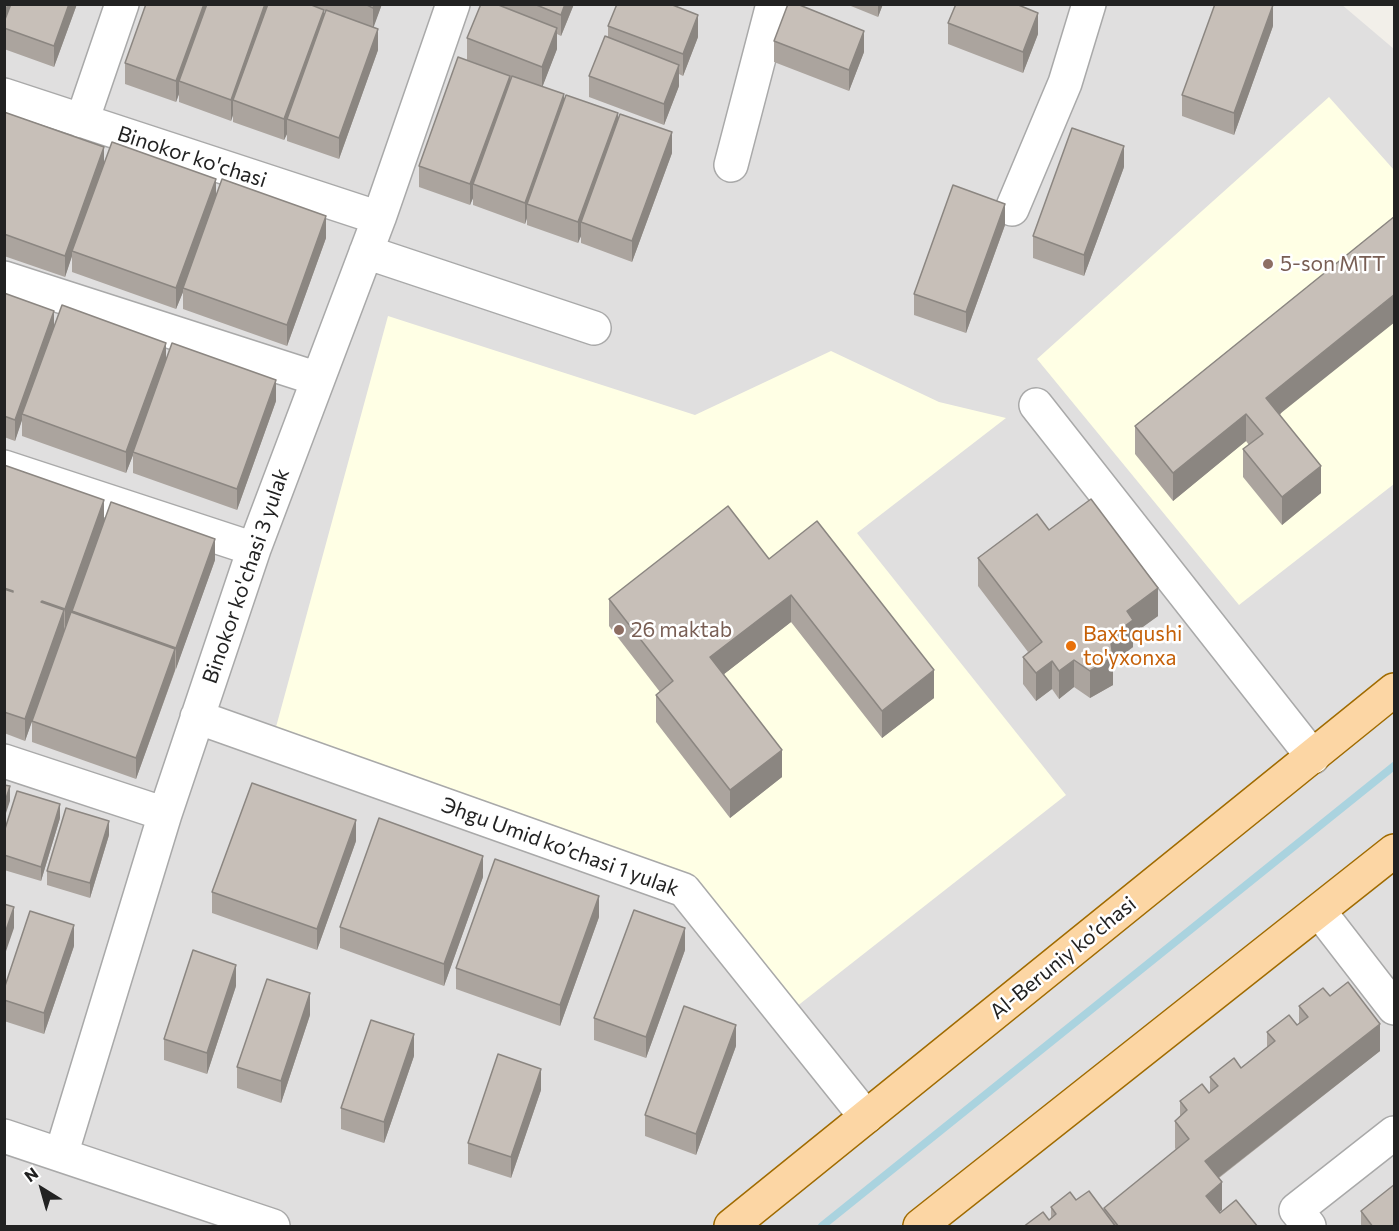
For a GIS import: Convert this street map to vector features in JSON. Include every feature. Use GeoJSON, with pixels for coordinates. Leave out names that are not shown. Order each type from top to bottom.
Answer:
{"type":"FeatureCollection","features":[{"type":"Feature","properties":{"kind":"main road","name":"Al-Beruniy ko’chasi"},"geometry":{"type":"LineString","coordinates":[[731,1227],[1395,690]]}},
{"type":"Feature","properties":{"kind":"main road"},"geometry":{"type":"LineString","coordinates":[[920,1227],[1395,851]]}},
{"type":"Feature","properties":{"kind":"street"},"geometry":{"type":"LineString","coordinates":[[82,121],[122,4]]}},
{"type":"Feature","properties":{"kind":"street","name":"Binokor ko'chasi 3 yulak"},"geometry":{"type":"LineString","coordinates":[[60,1155],[165,814],[254,549],[379,218],[453,4]]}},
{"type":"Feature","properties":{"kind":"street"},"geometry":{"type":"LineString","coordinates":[[731,165],[773,4]]}},
{"type":"Feature","properties":{"kind":"street"},"geometry":{"type":"LineString","coordinates":[[1012,209],[1065,83],[1089,4]]}},
{"type":"Feature","properties":{"kind":"street","name":"Binokor ko'chasi"},"geometry":{"type":"LineString","coordinates":[[4,95],[379,218]]}},
{"type":"Feature","properties":{"kind":"street"},"geometry":{"type":"LineString","coordinates":[[366,252],[594,328]]}},
{"type":"Feature","properties":{"kind":"street"},"geometry":{"type":"LineString","coordinates":[[4,278],[318,379]]}},
{"type":"Feature","properties":{"kind":"street"},"geometry":{"type":"LineString","coordinates":[[1036,405],[1313,757]]}},
{"type":"Feature","properties":{"kind":"street"},"geometry":{"type":"LineString","coordinates":[[4,467],[254,549]]}},
{"type":"Feature","properties":{"kind":"street","name":"Эhgu Umid ko’chasi 1 yulak"},"geometry":{"type":"LineString","coordinates":[[197,717],[684,890],[866,1117]]}},
{"type":"Feature","properties":{"kind":"street"},"geometry":{"type":"LineString","coordinates":[[4,761],[165,814]]}},
{"type":"Feature","properties":{"kind":"street"},"geometry":{"type":"LineString","coordinates":[[1319,911],[1395,1008]]}},
{"type":"Feature","properties":{"kind":"street"},"geometry":{"type":"LineString","coordinates":[[1309,1227],[1296,1210],[1395,1133]]}},
{"type":"Feature","properties":{"kind":"street"},"geometry":{"type":"LineString","coordinates":[[4,1136],[273,1227]]}},
{"type":"Feature","properties":{"kind":"shaded area"},"geometry":{"type":"Polygon","coordinates":[[[1341,4],[1394,49],[1394,1226],[5,1226],[4,5],[1341,4]]]}},
{"type":"Feature","properties":{"kind":"shaded area","name":"5-son MTT"},"geometry":{"type":"Polygon","coordinates":[[[1329,97],[1394,170],[1394,484],[1239,605],[1037,359],[1329,97]]]}},
{"type":"Feature","properties":{"kind":"shaded area","name":"26 maktab"},"geometry":{"type":"Polygon","coordinates":[[[388,316],[695,415],[831,351],[939,402],[1006,418],[857,533],[1066,795],[796,1007],[699,885],[276,727],[388,316]]]}},
{"type":"Feature","properties":{"kind":"building"},"geometry":{"type":"Polygon","coordinates":[[[11,4],[69,4],[54,46],[4,28],[11,4]]]}},
{"type":"Feature","properties":{"kind":"building"},"geometry":{"type":"Polygon","coordinates":[[[146,4],[204,4],[176,81],[125,63],[146,4]]]}},
{"type":"Feature","properties":{"kind":"building"},"geometry":{"type":"Polygon","coordinates":[[[207,4],[265,4],[231,100],[179,81],[207,4]]]}},
{"type":"Feature","properties":{"kind":"building"},"geometry":{"type":"Polygon","coordinates":[[[268,4],[309,4],[324,10],[284,119],[233,100],[268,4]]]}},
{"type":"Feature","properties":{"kind":"building"},"geometry":{"type":"Polygon","coordinates":[[[481,4],[496,4],[557,28],[542,67],[467,38],[481,4]]]}},
{"type":"Feature","properties":{"kind":"building"},"geometry":{"type":"Polygon","coordinates":[[[534,4],[565,4],[561,15],[534,4]]]}},
{"type":"Feature","properties":{"kind":"building"},"geometry":{"type":"Polygon","coordinates":[[[617,4],[670,4],[698,15],[683,54],[608,26],[617,4]]]}},
{"type":"Feature","properties":{"kind":"building"},"geometry":{"type":"Polygon","coordinates":[[[788,4],[797,4],[864,31],[849,70],[774,41],[788,4]]]}},
{"type":"Feature","properties":{"kind":"building"},"geometry":{"type":"Polygon","coordinates":[[[956,4],[1016,4],[1038,13],[1023,52],[948,23],[956,4]]]}},
{"type":"Feature","properties":{"kind":"building"},"geometry":{"type":"Polygon","coordinates":[[[1215,4],[1273,5],[1234,113],[1182,95],[1215,4]]]}},
{"type":"Feature","properties":{"kind":"building"},"geometry":{"type":"Polygon","coordinates":[[[326,10],[378,29],[339,138],[287,119],[326,10]]]}},
{"type":"Feature","properties":{"kind":"building"},"geometry":{"type":"Polygon","coordinates":[[[605,36],[679,65],[664,104],[589,76],[605,36]]]}},
{"type":"Feature","properties":{"kind":"building"},"geometry":{"type":"Polygon","coordinates":[[[458,57],[510,76],[470,184],[419,166],[458,57]]]}},
{"type":"Feature","properties":{"kind":"building"},"geometry":{"type":"Polygon","coordinates":[[[512,76],[564,94],[525,203],[473,184],[512,76]]]}},
{"type":"Feature","properties":{"kind":"building"},"geometry":{"type":"Polygon","coordinates":[[[566,95],[618,113],[578,222],[527,204],[566,95]]]}},
{"type":"Feature","properties":{"kind":"building"},"geometry":{"type":"Polygon","coordinates":[[[4,112],[104,147],[65,256],[4,234],[4,112]]]}},
{"type":"Feature","properties":{"kind":"building"},"geometry":{"type":"Polygon","coordinates":[[[620,114],[672,132],[632,241],[581,222],[620,114]]]}},
{"type":"Feature","properties":{"kind":"building"},"geometry":{"type":"Polygon","coordinates":[[[1072,128],[1124,146],[1084,255],[1033,236],[1072,128]]]}},
{"type":"Feature","properties":{"kind":"building"},"geometry":{"type":"Polygon","coordinates":[[[112,142],[216,179],[176,288],[72,251],[112,142]]]}},
{"type":"Feature","properties":{"kind":"building"},"geometry":{"type":"Polygon","coordinates":[[[222,179],[326,216],[287,325],[183,288],[222,179]]]}},
{"type":"Feature","properties":{"kind":"building"},"geometry":{"type":"Polygon","coordinates":[[[953,185],[1005,204],[966,312],[914,294],[953,185]]]}},
{"type":"Feature","properties":{"kind":"building"},"geometry":{"type":"Polygon","coordinates":[[[1395,216],[1395,294],[1266,398],[1321,466],[1282,497],[1243,449],[1263,434],[1246,414],[1173,473],[1135,426],[1395,216]]]}},
{"type":"Feature","properties":{"kind":"building"},"geometry":{"type":"Polygon","coordinates":[[[4,293],[54,311],[15,420],[4,416],[4,293]]]}},
{"type":"Feature","properties":{"kind":"building"},"geometry":{"type":"Polygon","coordinates":[[[62,305],[166,343],[126,452],[22,414],[62,305]]]}},
{"type":"Feature","properties":{"kind":"building"},"geometry":{"type":"Polygon","coordinates":[[[172,343],[276,380],[237,489],[133,452],[172,343]]]}},
{"type":"Feature","properties":{"kind":"building"},"geometry":{"type":"Polygon","coordinates":[[[4,465],[104,500],[65,609],[41,602],[64,610],[25,719],[4,712],[4,589],[13,591],[4,588],[4,465]]]}},
{"type":"Feature","properties":{"kind":"building"},"geometry":{"type":"Polygon","coordinates":[[[1091,499],[1158,588],[1127,611],[1133,620],[1110,637],[1113,657],[1090,671],[1074,660],[1059,671],[1052,661],[1036,673],[1023,657],[1042,642],[978,558],[1037,514],[1049,530],[1091,499]]]}},
{"type":"Feature","properties":{"kind":"building"},"geometry":{"type":"Polygon","coordinates":[[[111,502],[215,539],[176,648],[72,611],[111,502]]]}},
{"type":"Feature","properties":{"kind":"building"},"geometry":{"type":"Polygon","coordinates":[[[728,506],[769,559],[817,521],[934,670],[882,711],[791,595],[710,657],[782,750],[730,790],[656,695],[673,681],[609,599],[728,506]]]}},
{"type":"Feature","properties":{"kind":"building"},"geometry":{"type":"Polygon","coordinates":[[[71,612],[175,649],[136,758],[32,721],[71,612]]]}},
{"type":"Feature","properties":{"kind":"building"},"geometry":{"type":"Polygon","coordinates":[[[252,783],[356,820],[317,929],[212,892],[252,783]]]}},
{"type":"Feature","properties":{"kind":"building"},"geometry":{"type":"Polygon","coordinates":[[[4,785],[10,786],[4,805],[4,785]]]}},
{"type":"Feature","properties":{"kind":"building"},"geometry":{"type":"Polygon","coordinates":[[[17,791],[60,804],[41,867],[4,855],[4,832],[17,791]]]}},
{"type":"Feature","properties":{"kind":"building"},"geometry":{"type":"Polygon","coordinates":[[[66,808],[109,821],[90,883],[47,871],[66,808]]]}},
{"type":"Feature","properties":{"kind":"building"},"geometry":{"type":"Polygon","coordinates":[[[379,818],[483,856],[444,964],[340,927],[379,818]]]}},
{"type":"Feature","properties":{"kind":"building"},"geometry":{"type":"Polygon","coordinates":[[[495,859],[599,896],[560,1005],[456,968],[495,859]]]}},
{"type":"Feature","properties":{"kind":"building"},"geometry":{"type":"Polygon","coordinates":[[[4,904],[14,907],[4,936],[4,904]]]}},
{"type":"Feature","properties":{"kind":"building"},"geometry":{"type":"Polygon","coordinates":[[[634,910],[685,928],[646,1037],[594,1018],[634,910]]]}},
{"type":"Feature","properties":{"kind":"building"},"geometry":{"type":"Polygon","coordinates":[[[30,911],[74,925],[44,1013],[4,1000],[4,989],[30,911]]]}},
{"type":"Feature","properties":{"kind":"building"},"geometry":{"type":"Polygon","coordinates":[[[193,950],[236,965],[207,1053],[164,1039],[193,950]]]}},
{"type":"Feature","properties":{"kind":"building"},"geometry":{"type":"Polygon","coordinates":[[[267,979],[310,993],[281,1081],[237,1067],[267,979]]]}},
{"type":"Feature","properties":{"kind":"building"},"geometry":{"type":"Polygon","coordinates":[[[1348,982],[1380,1024],[1205,1161],[1222,1182],[1206,1196],[1220,1213],[1236,1200],[1258,1227],[1119,1227],[1104,1208],[1189,1139],[1175,1121],[1187,1110],[1180,1101],[1202,1084],[1209,1093],[1218,1086],[1210,1077],[1234,1058],[1241,1068],[1275,1041],[1267,1032],[1289,1015],[1297,1025],[1308,1017],[1299,1006],[1323,988],[1330,996],[1348,982]]]}},
{"type":"Feature","properties":{"kind":"building"},"geometry":{"type":"Polygon","coordinates":[[[684,1006],[736,1025],[696,1134],[645,1115],[684,1006]]]}},
{"type":"Feature","properties":{"kind":"building"},"geometry":{"type":"Polygon","coordinates":[[[371,1020],[414,1034],[384,1122],[341,1108],[371,1020]]]}},
{"type":"Feature","properties":{"kind":"building"},"geometry":{"type":"Polygon","coordinates":[[[498,1054],[541,1069],[511,1157],[468,1143],[498,1054]]]}},
{"type":"Feature","properties":{"kind":"building"},"geometry":{"type":"Polygon","coordinates":[[[1395,1184],[1395,1227],[1373,1227],[1361,1211],[1395,1184]]]}},
{"type":"Feature","properties":{"kind":"building"},"geometry":{"type":"Polygon","coordinates":[[[1089,1191],[1116,1227],[1023,1227],[1043,1212],[1049,1220],[1056,1214],[1051,1207],[1070,1192],[1076,1200],[1089,1191]]]}},
{"type":"Feature","properties":{"kind":"waterway"},"geometry":{"type":"LineString","coordinates":[[822,1226],[1394,766]]}},
{"type":"Feature","properties":{"kind":"place","name":"5-son MTT"},"geometry":{"type":"Point","coordinates":[1268,264]}},
{"type":"Feature","properties":{"kind":"place","name":"26 maktab"},"geometry":{"type":"Point","coordinates":[619,630]}},
{"type":"Feature","properties":{"kind":"place","name":"Baxt qushi to'yxonxa"},"geometry":{"type":"Point","coordinates":[1071,646]}}]}
